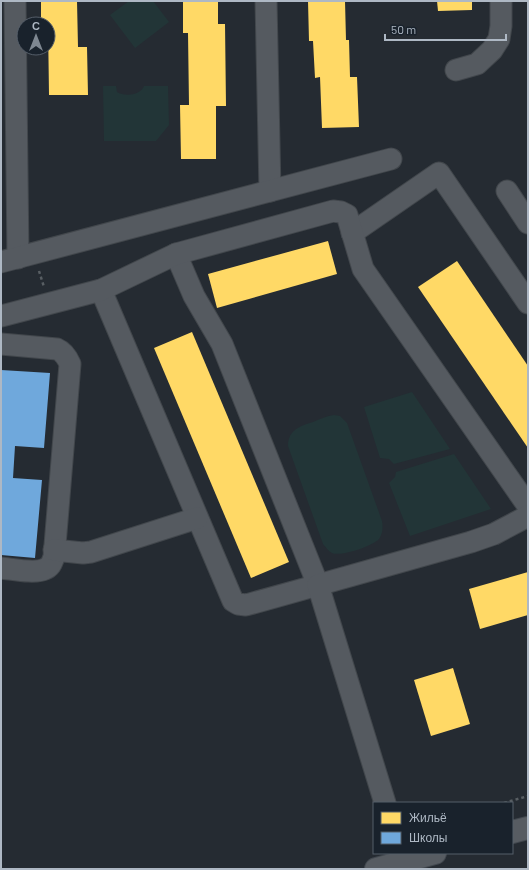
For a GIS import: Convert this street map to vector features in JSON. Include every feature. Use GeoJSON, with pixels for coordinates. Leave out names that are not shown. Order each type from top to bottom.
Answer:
{"type":"FeatureCollection","features":[{"type":"Feature","properties":{"kind":"main road"},"geometry":{"type":"LineString","coordinates":[[513,832],[528,828]]}},
{"type":"Feature","properties":{"kind":"main road"},"geometry":{"type":"LineString","coordinates":[[376,869],[402,857],[427,854]]}},
{"type":"Feature","properties":{"kind":"street"},"geometry":{"type":"LineString","coordinates":[[15,1],[18,258],[391,158]]}},
{"type":"Feature","properties":{"kind":"street"},"geometry":{"type":"LineString","coordinates":[[266,1],[270,191]]}},
{"type":"Feature","properties":{"kind":"street"},"geometry":{"type":"LineString","coordinates":[[456,70],[477,64],[492,50],[499,39],[501,26],[501,1]]}},
{"type":"Feature","properties":{"kind":"street"},"geometry":{"type":"LineString","coordinates":[[352,233],[439,173],[528,303]]}},
{"type":"Feature","properties":{"kind":"street"},"geometry":{"type":"LineString","coordinates":[[507,191],[528,223]]}},
{"type":"Feature","properties":{"kind":"street"},"geometry":{"type":"LineString","coordinates":[[1,316],[101,290],[176,254],[333,211],[341,212],[347,216],[363,269],[528,506]]}},
{"type":"Feature","properties":{"kind":"street"},"geometry":{"type":"LineString","coordinates":[[176,254],[194,296],[222,344],[318,585],[385,802]]}},
{"type":"Feature","properties":{"kind":"street"},"geometry":{"type":"LineString","coordinates":[[101,290],[229,594],[233,601],[238,604],[246,605],[471,542],[494,534],[528,516]]}},
{"type":"Feature","properties":{"kind":"street"},"geometry":{"type":"LineString","coordinates":[[1,344],[56,349],[67,356],[70,364],[52,564],[46,569],[37,571],[1,568]]}},
{"type":"Feature","properties":{"kind":"street"},"geometry":{"type":"LineString","coordinates":[[54,550],[91,552],[197,518]]}},
{"type":"Feature","properties":{"kind":"path"},"geometry":{"type":"LineString","coordinates":[[18,258],[49,303]]}},
{"type":"Feature","properties":{"kind":"path"},"geometry":{"type":"LineString","coordinates":[[507,802],[528,796]]}},
{"type":"Feature","properties":{"kind":"shaded area"},"geometry":{"type":"Polygon","coordinates":[[[129,1],[153,1],[169,22],[135,48],[110,15],[129,1]]]}},
{"type":"Feature","properties":{"kind":"shaded area"},"geometry":{"type":"Polygon","coordinates":[[[103,86],[116,86],[117,92],[128,95],[140,91],[144,86],[168,86],[169,125],[156,141],[104,141],[103,86]]]}},
{"type":"Feature","properties":{"kind":"shaded area"},"geometry":{"type":"Polygon","coordinates":[[[412,392],[450,449],[394,464],[389,459],[380,458],[364,407],[412,392]]]}},
{"type":"Feature","properties":{"kind":"shaded area"},"geometry":{"type":"Polygon","coordinates":[[[334,415],[340,416],[347,423],[383,526],[379,539],[376,542],[357,550],[336,554],[328,550],[323,544],[288,446],[292,432],[304,425],[334,415]]]}},
{"type":"Feature","properties":{"kind":"shaded area"},"geometry":{"type":"Polygon","coordinates":[[[454,454],[491,509],[410,536],[389,483],[395,477],[396,472],[454,454]]]}},
{"type":"Feature","properties":{"kind":"building: Жильё"},"geometry":{"type":"Polygon","coordinates":[[[41,1],[77,1],[78,47],[87,47],[88,95],[49,95],[48,56],[56,56],[56,16],[41,16],[41,1]]]}},
{"type":"Feature","properties":{"kind":"building: Жильё"},"geometry":{"type":"Polygon","coordinates":[[[183,1],[218,1],[218,24],[225,24],[226,106],[216,106],[216,159],[181,159],[180,105],[189,105],[188,33],[183,33],[183,1]]]}},
{"type":"Feature","properties":{"kind":"building: Жильё"},"geometry":{"type":"Polygon","coordinates":[[[308,1],[345,1],[346,40],[349,40],[350,77],[357,77],[359,127],[322,128],[320,77],[315,78],[313,41],[309,41],[308,1]]]}},
{"type":"Feature","properties":{"kind":"building: Жильё"},"geometry":{"type":"Polygon","coordinates":[[[437,1],[472,1],[472,10],[438,11],[437,1]]]}},
{"type":"Feature","properties":{"kind":"building: Жильё"},"geometry":{"type":"Polygon","coordinates":[[[328,241],[337,274],[217,308],[208,274],[328,241]]]}},
{"type":"Feature","properties":{"kind":"building: Жильё"},"geometry":{"type":"Polygon","coordinates":[[[457,261],[528,366],[528,448],[418,287],[457,261]]]}},
{"type":"Feature","properties":{"kind":"building: Жильё"},"geometry":{"type":"Polygon","coordinates":[[[192,332],[289,562],[251,578],[154,348],[192,332]]]}},
{"type":"Feature","properties":{"kind":"building: Жильё"},"geometry":{"type":"Polygon","coordinates":[[[528,572],[528,615],[480,629],[469,589],[528,572]]]}},
{"type":"Feature","properties":{"kind":"building: Жильё"},"geometry":{"type":"Polygon","coordinates":[[[453,668],[470,724],[431,736],[414,680],[453,668]]]}},
{"type":"Feature","properties":{"kind":"building: Школы"},"geometry":{"type":"Polygon","coordinates":[[[1,370],[50,373],[44,448],[15,446],[13,478],[42,480],[35,558],[1,555],[1,370]]]}}]}
